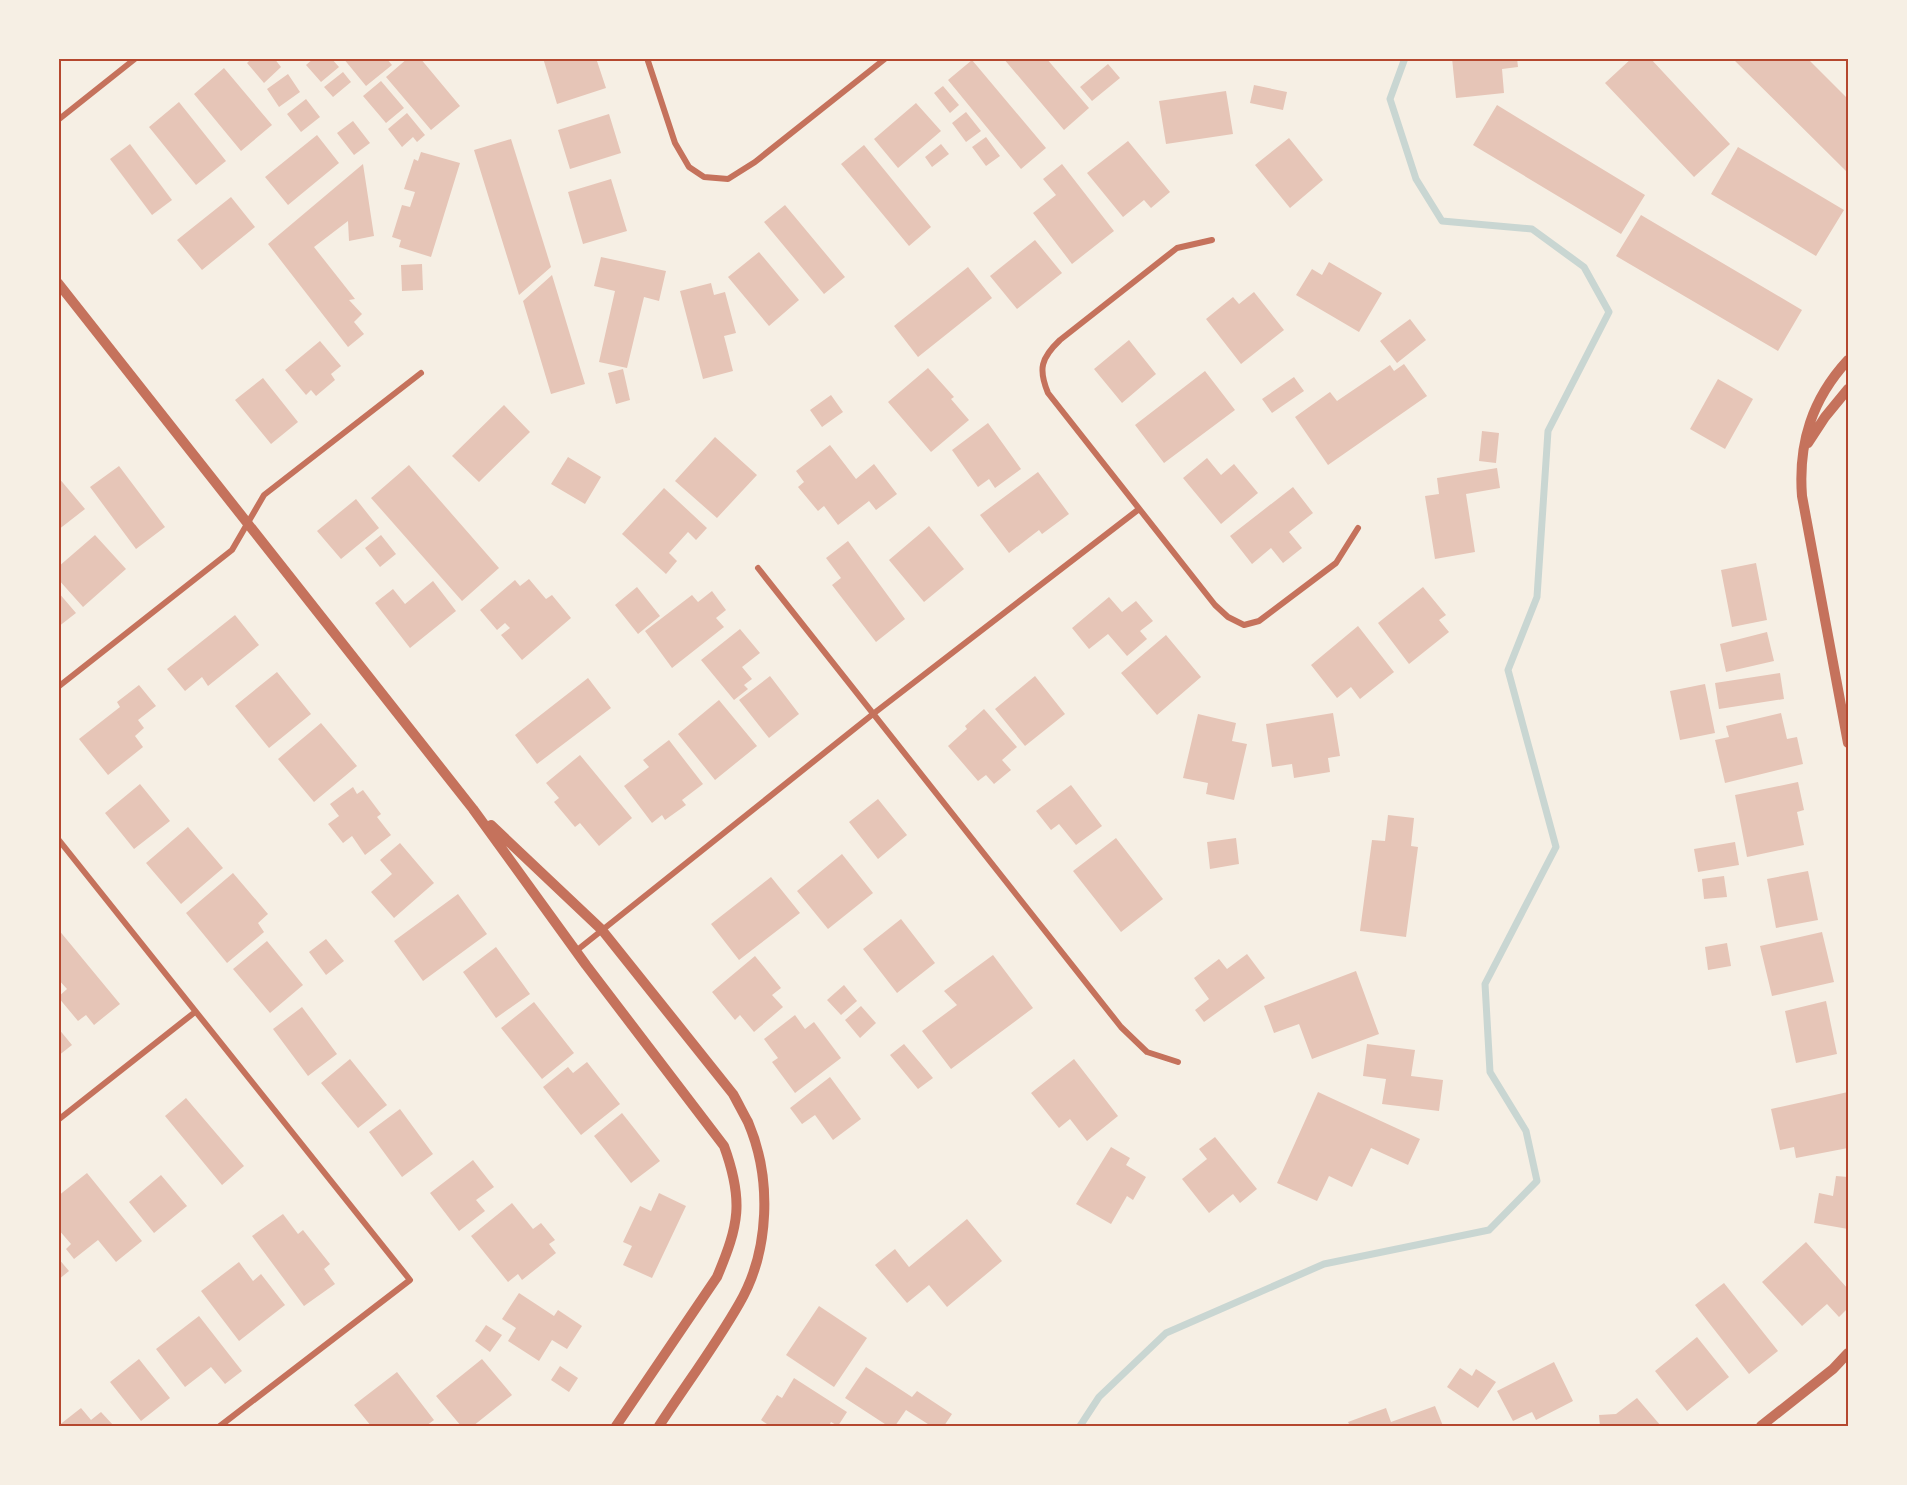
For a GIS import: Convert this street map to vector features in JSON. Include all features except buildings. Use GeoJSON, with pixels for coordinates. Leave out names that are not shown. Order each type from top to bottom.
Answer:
{"type":"FeatureCollection","features":[{"type":"Feature","properties":{"kind":"street"},"geometry":{"type":"LineString","coordinates":[[58,120],[136,58]]}},
{"type":"Feature","properties":{"kind":"street"},"geometry":{"type":"LineString","coordinates":[[647,58],[675,143],[689,167],[704,177],[728,179],[755,162],[886,58]]}},
{"type":"Feature","properties":{"kind":"street"},"geometry":{"type":"LineString","coordinates":[[1212,240],[1177,248],[1049,350],[1042,364],[1042,380],[1048,393],[1215,605],[1228,617],[1244,625],[1259,621],[1336,563],[1358,528]]}},
{"type":"Feature","properties":{"kind":"street"},"geometry":{"type":"LineString","coordinates":[[58,283],[473,808],[576,951],[724,1146],[734,1172],[738,1199],[735,1225],[726,1255],[717,1277],[616,1426]]}},
{"type":"Feature","properties":{"kind":"street"},"geometry":{"type":"LineString","coordinates":[[1848,360],[1817,403],[1808,425],[1801,477],[1802,496],[1848,743]]}},
{"type":"Feature","properties":{"kind":"street"},"geometry":{"type":"LineString","coordinates":[[58,687],[232,550],[264,495],[421,373]]}},
{"type":"Feature","properties":{"kind":"street"},"geometry":{"type":"LineString","coordinates":[[1804,448],[1848,389]]}},
{"type":"Feature","properties":{"kind":"street"},"geometry":{"type":"LineString","coordinates":[[576,951],[873,714],[1139,509]]}},
{"type":"Feature","properties":{"kind":"street"},"geometry":{"type":"LineString","coordinates":[[758,568],[1121,1027],[1148,1052],[1178,1062]]}},
{"type":"Feature","properties":{"kind":"street"},"geometry":{"type":"LineString","coordinates":[[473,808],[602,930],[733,1094],[748,1123],[759,1157],[764,1199],[762,1236],[753,1271],[740,1303],[658,1426]]}},
{"type":"Feature","properties":{"kind":"street"},"geometry":{"type":"LineString","coordinates":[[58,839],[410,1280],[219,1426]]}},
{"type":"Feature","properties":{"kind":"street"},"geometry":{"type":"LineString","coordinates":[[58,1120],[195,1012]]}},
{"type":"Feature","properties":{"kind":"street"},"geometry":{"type":"LineString","coordinates":[[1761,1426],[1833,1369],[1848,1353]]}},
{"type":"Feature","properties":{"kind":"waterway"},"geometry":{"type":"LineString","coordinates":[[1080,1426],[1099,1397],[1166,1333],[1324,1264],[1489,1230],[1537,1181],[1526,1131],[1490,1072],[1485,984],[1556,847],[1508,670],[1537,597],[1548,431],[1609,312],[1584,267],[1532,229],[1442,221],[1416,179],[1390,99],[1405,58]]}}]}
